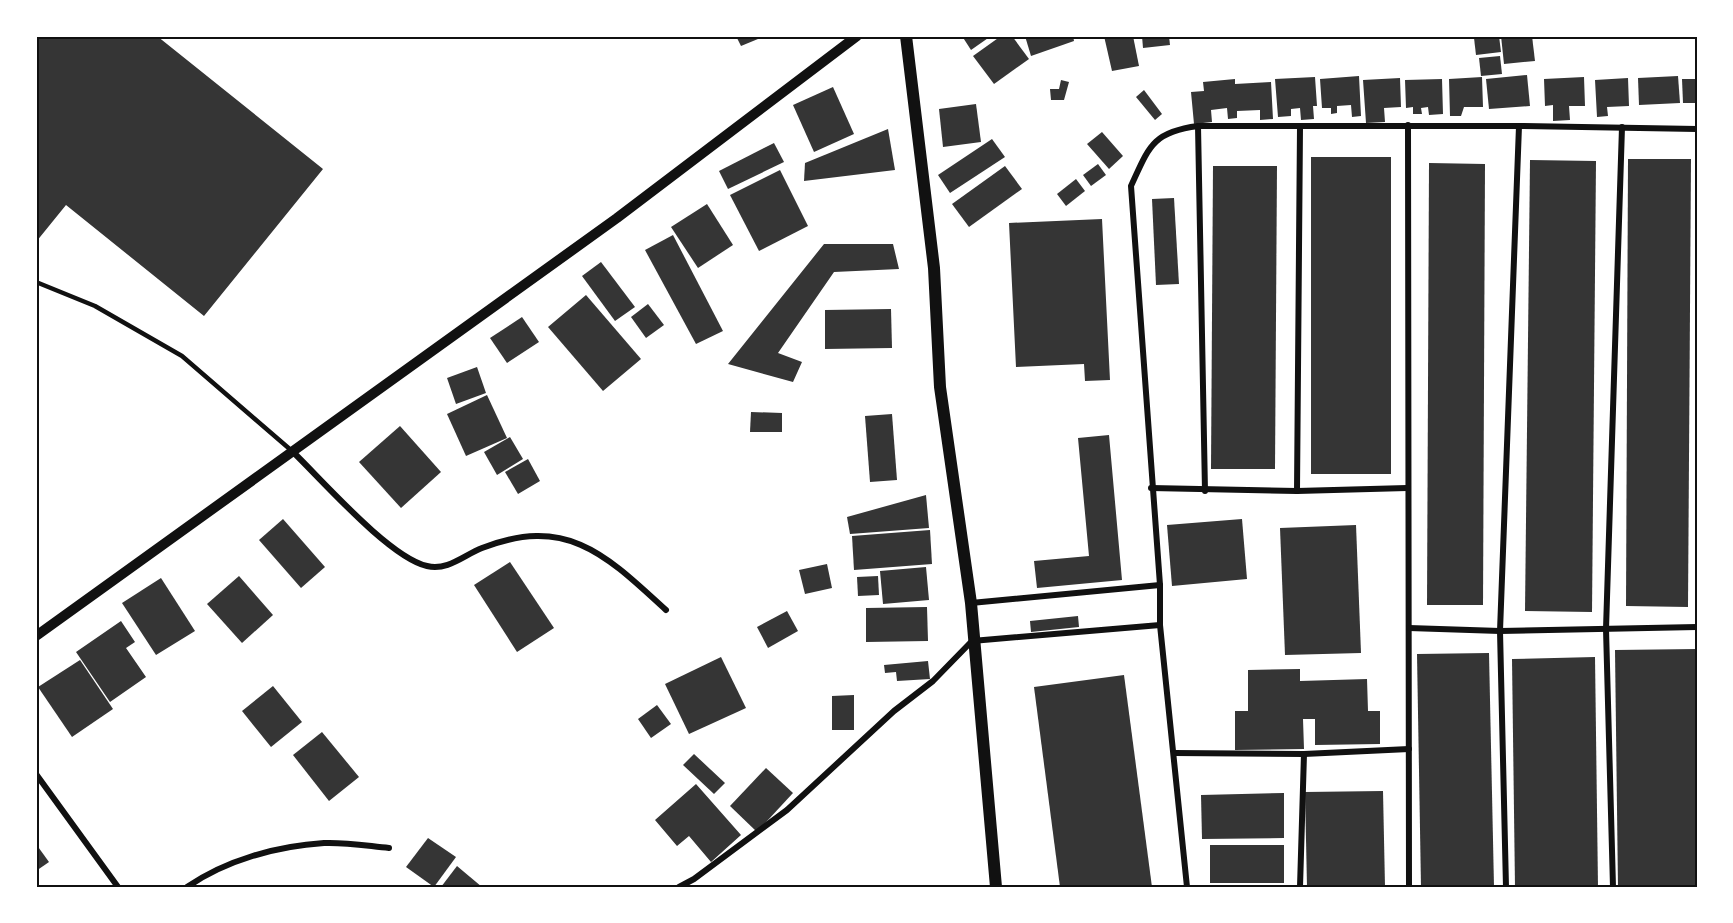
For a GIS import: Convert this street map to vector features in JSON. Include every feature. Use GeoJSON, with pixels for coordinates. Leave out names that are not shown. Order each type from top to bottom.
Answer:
{"type":"FeatureCollection","features":[{"type":"Feature","properties":{"kind":"main road"},"geometry":{"type":"LineString","coordinates":[[906,36],[934,268],[940,387],[971,603],[972,641],[996,887]]}},
{"type":"Feature","properties":{"kind":"street"},"geometry":{"type":"LineString","coordinates":[[36,636],[617,218],[857,36]]}},
{"type":"Feature","properties":{"kind":"street"},"geometry":{"type":"LineString","coordinates":[[1408,125],[1409,887]]}},
{"type":"Feature","properties":{"kind":"street"},"geometry":{"type":"LineString","coordinates":[[1187,887],[1160,625],[1160,585],[1151,488],[1131,186],[1153,143],[1173,129],[1198,126],[1408,125],[1697,129]]}},
{"type":"Feature","properties":{"kind":"street"},"geometry":{"type":"LineString","coordinates":[[1198,126],[1205,491]]}},
{"type":"Feature","properties":{"kind":"street"},"geometry":{"type":"LineString","coordinates":[[1506,887],[1500,631],[1519,126]]}},
{"type":"Feature","properties":{"kind":"street"},"geometry":{"type":"LineString","coordinates":[[1297,491],[1300,127]]}},
{"type":"Feature","properties":{"kind":"street"},"geometry":{"type":"LineString","coordinates":[[1612,887],[1606,629],[1622,127]]}},
{"type":"Feature","properties":{"kind":"street"},"geometry":{"type":"LineString","coordinates":[[292,451],[372,531],[403,556],[428,567],[448,566],[480,548],[523,534],[556,535],[612,561],[666,610]]}},
{"type":"Feature","properties":{"kind":"street"},"geometry":{"type":"LineString","coordinates":[[1151,488],[1205,491],[1297,491],[1407,488]]}},
{"type":"Feature","properties":{"kind":"street"},"geometry":{"type":"LineString","coordinates":[[971,603],[1160,585]]}},
{"type":"Feature","properties":{"kind":"street"},"geometry":{"type":"LineString","coordinates":[[678,887],[694,879],[788,810],[894,711],[933,681],[972,641],[1160,625]]}},
{"type":"Feature","properties":{"kind":"street"},"geometry":{"type":"LineString","coordinates":[[1409,628],[1500,631],[1697,627]]}},
{"type":"Feature","properties":{"kind":"street"},"geometry":{"type":"LineString","coordinates":[[1174,753],[1304,754],[1409,749]]}},
{"type":"Feature","properties":{"kind":"street"},"geometry":{"type":"LineString","coordinates":[[1300,887],[1304,754]]}},
{"type":"Feature","properties":{"kind":"street"},"geometry":{"type":"LineString","coordinates":[[36,774],[118,887]]}},
{"type":"Feature","properties":{"kind":"street"},"geometry":{"type":"LineString","coordinates":[[187,887],[202,877],[263,852],[325,843],[389,848]]}},
{"type":"Feature","properties":{"kind":"lane"},"geometry":{"type":"LineString","coordinates":[[36,282],[95,306],[183,356],[292,451]]}},
{"type":"Feature","properties":{"kind":"building"},"geometry":{"type":"Polygon","coordinates":[[[36,36],[157,36],[323,169],[204,316],[66,205],[36,242],[36,36]]]}},
{"type":"Feature","properties":{"kind":"building"},"geometry":{"type":"Polygon","coordinates":[[[736,36],[765,36],[741,46],[736,36]]]}},
{"type":"Feature","properties":{"kind":"building"},"geometry":{"type":"Polygon","coordinates":[[[962,36],[991,36],[971,50],[962,36]]]}},
{"type":"Feature","properties":{"kind":"building"},"geometry":{"type":"Polygon","coordinates":[[[1001,36],[1012,36],[1029,59],[994,84],[973,56],[1001,36]]]}},
{"type":"Feature","properties":{"kind":"building"},"geometry":{"type":"Polygon","coordinates":[[[1025,36],[1073,36],[1074,41],[1031,56],[1025,36]]]}},
{"type":"Feature","properties":{"kind":"building"},"geometry":{"type":"Polygon","coordinates":[[[1104,36],[1133,36],[1139,66],[1112,71],[1104,36]]]}},
{"type":"Feature","properties":{"kind":"building"},"geometry":{"type":"Polygon","coordinates":[[[1142,36],[1169,36],[1170,45],[1143,48],[1142,36]]]}},
{"type":"Feature","properties":{"kind":"building"},"geometry":{"type":"Polygon","coordinates":[[[1499,36],[1501,52],[1476,55],[1474,38],[1499,36]]]}},
{"type":"Feature","properties":{"kind":"building"},"geometry":{"type":"Polygon","coordinates":[[[1501,36],[1532,36],[1535,61],[1504,64],[1501,36]]]}},
{"type":"Feature","properties":{"kind":"building"},"geometry":{"type":"Polygon","coordinates":[[[1500,56],[1502,74],[1481,76],[1479,58],[1500,56]]]}},
{"type":"Feature","properties":{"kind":"building"},"geometry":{"type":"Polygon","coordinates":[[[1527,75],[1530,106],[1489,109],[1486,79],[1527,75]]]}},
{"type":"Feature","properties":{"kind":"building"},"geometry":{"type":"Polygon","coordinates":[[[1359,76],[1361,116],[1352,117],[1351,105],[1337,106],[1337,113],[1331,114],[1331,108],[1322,108],[1320,79],[1359,76]]]}},
{"type":"Feature","properties":{"kind":"building"},"geometry":{"type":"Polygon","coordinates":[[[1678,76],[1680,103],[1639,105],[1638,78],[1678,76]]]}},
{"type":"Feature","properties":{"kind":"building"},"geometry":{"type":"Polygon","coordinates":[[[1315,77],[1317,106],[1313,106],[1314,119],[1301,120],[1300,108],[1291,109],[1291,116],[1278,117],[1275,79],[1315,77]]]}},
{"type":"Feature","properties":{"kind":"building"},"geometry":{"type":"Polygon","coordinates":[[[1482,77],[1483,107],[1464,107],[1461,116],[1450,116],[1449,79],[1482,77]]]}},
{"type":"Feature","properties":{"kind":"building"},"geometry":{"type":"Polygon","coordinates":[[[1584,77],[1585,106],[1569,106],[1570,120],[1553,121],[1553,105],[1545,106],[1544,79],[1584,77]]]}},
{"type":"Feature","properties":{"kind":"building"},"geometry":{"type":"Polygon","coordinates":[[[1400,78],[1401,107],[1384,108],[1385,122],[1366,123],[1363,80],[1400,78]]]}},
{"type":"Feature","properties":{"kind":"building"},"geometry":{"type":"Polygon","coordinates":[[[1628,78],[1629,106],[1607,107],[1608,116],[1597,117],[1595,80],[1628,78]]]}},
{"type":"Feature","properties":{"kind":"building"},"geometry":{"type":"Polygon","coordinates":[[[1235,79],[1235,84],[1271,82],[1273,119],[1260,120],[1260,110],[1237,111],[1237,118],[1228,119],[1227,108],[1211,110],[1212,122],[1194,124],[1191,92],[1204,91],[1203,82],[1235,79]]]}},
{"type":"Feature","properties":{"kind":"building"},"geometry":{"type":"Polygon","coordinates":[[[1442,79],[1443,114],[1429,115],[1428,107],[1421,108],[1422,114],[1413,114],[1413,107],[1406,108],[1405,80],[1442,79]]]}},
{"type":"Feature","properties":{"kind":"building"},"geometry":{"type":"Polygon","coordinates":[[[1682,79],[1697,79],[1697,103],[1683,103],[1682,79]]]}},
{"type":"Feature","properties":{"kind":"building"},"geometry":{"type":"Polygon","coordinates":[[[1061,80],[1069,82],[1064,100],[1051,100],[1050,89],[1059,89],[1061,80]]]}},
{"type":"Feature","properties":{"kind":"building"},"geometry":{"type":"Polygon","coordinates":[[[833,87],[854,134],[814,152],[793,105],[833,87]]]}},
{"type":"Feature","properties":{"kind":"building"},"geometry":{"type":"Polygon","coordinates":[[[1144,90],[1162,114],[1155,120],[1136,97],[1144,90]]]}},
{"type":"Feature","properties":{"kind":"building"},"geometry":{"type":"Polygon","coordinates":[[[976,104],[981,142],[943,147],[939,109],[976,104]]]}},
{"type":"Feature","properties":{"kind":"building"},"geometry":{"type":"Polygon","coordinates":[[[888,129],[895,170],[804,181],[805,163],[888,129]]]}},
{"type":"Feature","properties":{"kind":"building"},"geometry":{"type":"Polygon","coordinates":[[[1102,132],[1123,156],[1109,169],[1087,144],[1102,132]]]}},
{"type":"Feature","properties":{"kind":"building"},"geometry":{"type":"Polygon","coordinates":[[[992,139],[1005,157],[950,193],[938,175],[992,139]]]}},
{"type":"Feature","properties":{"kind":"building"},"geometry":{"type":"Polygon","coordinates":[[[774,143],[784,162],[728,189],[719,171],[774,143]]]}},
{"type":"Feature","properties":{"kind":"building"},"geometry":{"type":"Polygon","coordinates":[[[1311,157],[1391,157],[1391,474],[1311,474],[1311,157]]]}},
{"type":"Feature","properties":{"kind":"building"},"geometry":{"type":"Polygon","coordinates":[[[1628,159],[1691,159],[1688,607],[1626,606],[1628,159]]]}},
{"type":"Feature","properties":{"kind":"building"},"geometry":{"type":"Polygon","coordinates":[[[1530,160],[1596,161],[1592,612],[1525,611],[1530,160]]]}},
{"type":"Feature","properties":{"kind":"building"},"geometry":{"type":"Polygon","coordinates":[[[1429,163],[1485,164],[1483,605],[1427,605],[1429,163]]]}},
{"type":"Feature","properties":{"kind":"building"},"geometry":{"type":"Polygon","coordinates":[[[1098,164],[1106,175],[1091,186],[1083,175],[1098,164]]]}},
{"type":"Feature","properties":{"kind":"building"},"geometry":{"type":"Polygon","coordinates":[[[1005,166],[1022,189],[969,227],[952,204],[1005,166]]]}},
{"type":"Feature","properties":{"kind":"building"},"geometry":{"type":"Polygon","coordinates":[[[1213,166],[1277,166],[1275,469],[1211,469],[1213,166]]]}},
{"type":"Feature","properties":{"kind":"building"},"geometry":{"type":"Polygon","coordinates":[[[780,170],[808,226],[759,251],[730,195],[780,170]]]}},
{"type":"Feature","properties":{"kind":"building"},"geometry":{"type":"Polygon","coordinates":[[[1076,179],[1085,191],[1066,206],[1057,194],[1076,179]]]}},
{"type":"Feature","properties":{"kind":"building"},"geometry":{"type":"Polygon","coordinates":[[[1174,198],[1179,284],[1156,285],[1152,199],[1174,198]]]}},
{"type":"Feature","properties":{"kind":"building"},"geometry":{"type":"Polygon","coordinates":[[[707,204],[733,245],[698,268],[671,227],[707,204]]]}},
{"type":"Feature","properties":{"kind":"building"},"geometry":{"type":"Polygon","coordinates":[[[1102,219],[1110,380],[1085,381],[1084,364],[1016,367],[1009,223],[1102,219]]]}},
{"type":"Feature","properties":{"kind":"building"},"geometry":{"type":"Polygon","coordinates":[[[673,235],[723,331],[696,344],[645,250],[673,235]]]}},
{"type":"Feature","properties":{"kind":"building"},"geometry":{"type":"Polygon","coordinates":[[[824,244],[893,244],[899,269],[834,272],[778,353],[802,362],[793,382],[728,364],[824,244]]]}},
{"type":"Feature","properties":{"kind":"building"},"geometry":{"type":"Polygon","coordinates":[[[601,262],[635,307],[615,321],[582,276],[601,262]]]}},
{"type":"Feature","properties":{"kind":"building"},"geometry":{"type":"Polygon","coordinates":[[[586,295],[641,359],[603,391],[548,327],[586,295]]]}},
{"type":"Feature","properties":{"kind":"building"},"geometry":{"type":"Polygon","coordinates":[[[648,304],[664,325],[646,338],[631,317],[648,304]]]}},
{"type":"Feature","properties":{"kind":"building"},"geometry":{"type":"Polygon","coordinates":[[[891,309],[892,348],[825,349],[825,310],[891,309]]]}},
{"type":"Feature","properties":{"kind":"building"},"geometry":{"type":"Polygon","coordinates":[[[522,317],[539,342],[507,363],[490,338],[522,317]]]}},
{"type":"Feature","properties":{"kind":"building"},"geometry":{"type":"Polygon","coordinates":[[[477,367],[486,393],[456,404],[447,378],[477,367]]]}},
{"type":"Feature","properties":{"kind":"building"},"geometry":{"type":"Polygon","coordinates":[[[487,395],[507,438],[466,456],[447,414],[487,395]]]}},
{"type":"Feature","properties":{"kind":"building"},"geometry":{"type":"Polygon","coordinates":[[[751,412],[782,413],[782,432],[750,432],[751,412]]]}},
{"type":"Feature","properties":{"kind":"building"},"geometry":{"type":"Polygon","coordinates":[[[892,414],[897,480],[870,482],[865,416],[892,414]]]}},
{"type":"Feature","properties":{"kind":"building"},"geometry":{"type":"Polygon","coordinates":[[[400,426],[441,472],[401,508],[359,462],[400,426]]]}},
{"type":"Feature","properties":{"kind":"building"},"geometry":{"type":"Polygon","coordinates":[[[1109,435],[1122,580],[1037,588],[1034,561],[1089,556],[1078,438],[1109,435]]]}},
{"type":"Feature","properties":{"kind":"building"},"geometry":{"type":"Polygon","coordinates":[[[510,437],[523,459],[497,475],[484,452],[510,437]]]}},
{"type":"Feature","properties":{"kind":"building"},"geometry":{"type":"Polygon","coordinates":[[[528,459],[540,481],[518,494],[505,472],[528,459]]]}},
{"type":"Feature","properties":{"kind":"building"},"geometry":{"type":"Polygon","coordinates":[[[926,495],[929,528],[850,534],[847,517],[926,495]]]}},
{"type":"Feature","properties":{"kind":"building"},"geometry":{"type":"Polygon","coordinates":[[[283,519],[325,567],[301,588],[259,540],[283,519]]]}},
{"type":"Feature","properties":{"kind":"building"},"geometry":{"type":"Polygon","coordinates":[[[1242,519],[1247,579],[1172,586],[1167,525],[1242,519]]]}},
{"type":"Feature","properties":{"kind":"building"},"geometry":{"type":"Polygon","coordinates":[[[1356,525],[1361,653],[1285,655],[1280,528],[1356,525]]]}},
{"type":"Feature","properties":{"kind":"building"},"geometry":{"type":"Polygon","coordinates":[[[930,530],[932,564],[854,570],[852,536],[930,530]]]}},
{"type":"Feature","properties":{"kind":"building"},"geometry":{"type":"Polygon","coordinates":[[[510,562],[554,628],[517,652],[474,585],[510,562]]]}},
{"type":"Feature","properties":{"kind":"building"},"geometry":{"type":"Polygon","coordinates":[[[827,564],[832,588],[805,594],[799,570],[827,564]]]}},
{"type":"Feature","properties":{"kind":"building"},"geometry":{"type":"Polygon","coordinates":[[[926,567],[929,600],[883,604],[880,571],[926,567]]]}},
{"type":"Feature","properties":{"kind":"building"},"geometry":{"type":"Polygon","coordinates":[[[239,576],[273,615],[242,643],[207,604],[239,576]]]}},
{"type":"Feature","properties":{"kind":"building"},"geometry":{"type":"Polygon","coordinates":[[[878,576],[879,595],[858,596],[857,577],[878,576]]]}},
{"type":"Feature","properties":{"kind":"building"},"geometry":{"type":"Polygon","coordinates":[[[161,578],[195,631],[156,655],[122,603],[161,578]]]}},
{"type":"Feature","properties":{"kind":"building"},"geometry":{"type":"Polygon","coordinates":[[[927,607],[928,641],[866,642],[866,608],[927,607]]]}},
{"type":"Feature","properties":{"kind":"building"},"geometry":{"type":"Polygon","coordinates":[[[787,611],[798,631],[768,648],[757,627],[787,611]]]}},
{"type":"Feature","properties":{"kind":"building"},"geometry":{"type":"Polygon","coordinates":[[[1078,616],[1079,627],[1031,632],[1030,621],[1078,616]]]}},
{"type":"Feature","properties":{"kind":"building"},"geometry":{"type":"Polygon","coordinates":[[[121,621],[135,642],[126,648],[146,677],[110,702],[76,652],[121,621]]]}},
{"type":"Feature","properties":{"kind":"building"},"geometry":{"type":"Polygon","coordinates":[[[1697,649],[1697,887],[1618,887],[1615,650],[1697,649]]]}},
{"type":"Feature","properties":{"kind":"building"},"geometry":{"type":"Polygon","coordinates":[[[1489,653],[1494,887],[1421,887],[1417,654],[1489,653]]]}},
{"type":"Feature","properties":{"kind":"building"},"geometry":{"type":"Polygon","coordinates":[[[721,657],[746,708],[689,734],[665,684],[721,657]]]}},
{"type":"Feature","properties":{"kind":"building"},"geometry":{"type":"Polygon","coordinates":[[[1595,657],[1598,887],[1515,887],[1512,659],[1595,657]]]}},
{"type":"Feature","properties":{"kind":"building"},"geometry":{"type":"Polygon","coordinates":[[[80,660],[113,709],[72,737],[38,687],[80,660]]]}},
{"type":"Feature","properties":{"kind":"building"},"geometry":{"type":"Polygon","coordinates":[[[928,661],[930,679],[897,681],[896,672],[885,673],[884,665],[928,661]]]}},
{"type":"Feature","properties":{"kind":"building"},"geometry":{"type":"Polygon","coordinates":[[[1300,669],[1300,681],[1367,679],[1368,711],[1380,711],[1380,744],[1315,745],[1315,719],[1303,719],[1304,749],[1235,750],[1235,711],[1248,711],[1248,670],[1300,669]]]}},
{"type":"Feature","properties":{"kind":"building"},"geometry":{"type":"Polygon","coordinates":[[[1124,675],[1152,887],[1060,887],[1034,687],[1124,675]]]}},
{"type":"Feature","properties":{"kind":"building"},"geometry":{"type":"Polygon","coordinates":[[[273,686],[302,722],[271,747],[242,711],[273,686]]]}},
{"type":"Feature","properties":{"kind":"building"},"geometry":{"type":"Polygon","coordinates":[[[854,695],[854,730],[832,730],[832,696],[854,695]]]}},
{"type":"Feature","properties":{"kind":"building"},"geometry":{"type":"Polygon","coordinates":[[[657,705],[671,724],[651,738],[638,719],[657,705]]]}},
{"type":"Feature","properties":{"kind":"building"},"geometry":{"type":"Polygon","coordinates":[[[322,732],[359,777],[329,801],[293,755],[322,732]]]}},
{"type":"Feature","properties":{"kind":"building"},"geometry":{"type":"Polygon","coordinates":[[[694,754],[725,783],[714,794],[683,765],[694,754]]]}},
{"type":"Feature","properties":{"kind":"building"},"geometry":{"type":"Polygon","coordinates":[[[766,768],[793,793],[757,832],[730,806],[766,768]]]}},
{"type":"Feature","properties":{"kind":"building"},"geometry":{"type":"Polygon","coordinates":[[[696,784],[741,835],[711,862],[689,836],[677,846],[655,820],[696,784]]]}},
{"type":"Feature","properties":{"kind":"building"},"geometry":{"type":"Polygon","coordinates":[[[1383,791],[1385,887],[1307,887],[1305,792],[1383,791]]]}},
{"type":"Feature","properties":{"kind":"building"},"geometry":{"type":"Polygon","coordinates":[[[1284,793],[1284,838],[1202,839],[1201,795],[1284,793]]]}},
{"type":"Feature","properties":{"kind":"building"},"geometry":{"type":"Polygon","coordinates":[[[428,838],[456,857],[434,887],[406,867],[428,838]]]}},
{"type":"Feature","properties":{"kind":"building"},"geometry":{"type":"Polygon","coordinates":[[[36,844],[49,862],[36,871],[36,844]]]}},
{"type":"Feature","properties":{"kind":"building"},"geometry":{"type":"Polygon","coordinates":[[[1210,845],[1284,845],[1284,883],[1210,883],[1210,845]]]}},
{"type":"Feature","properties":{"kind":"building"},"geometry":{"type":"Polygon","coordinates":[[[457,866],[482,887],[441,887],[457,866]]]}}]}
